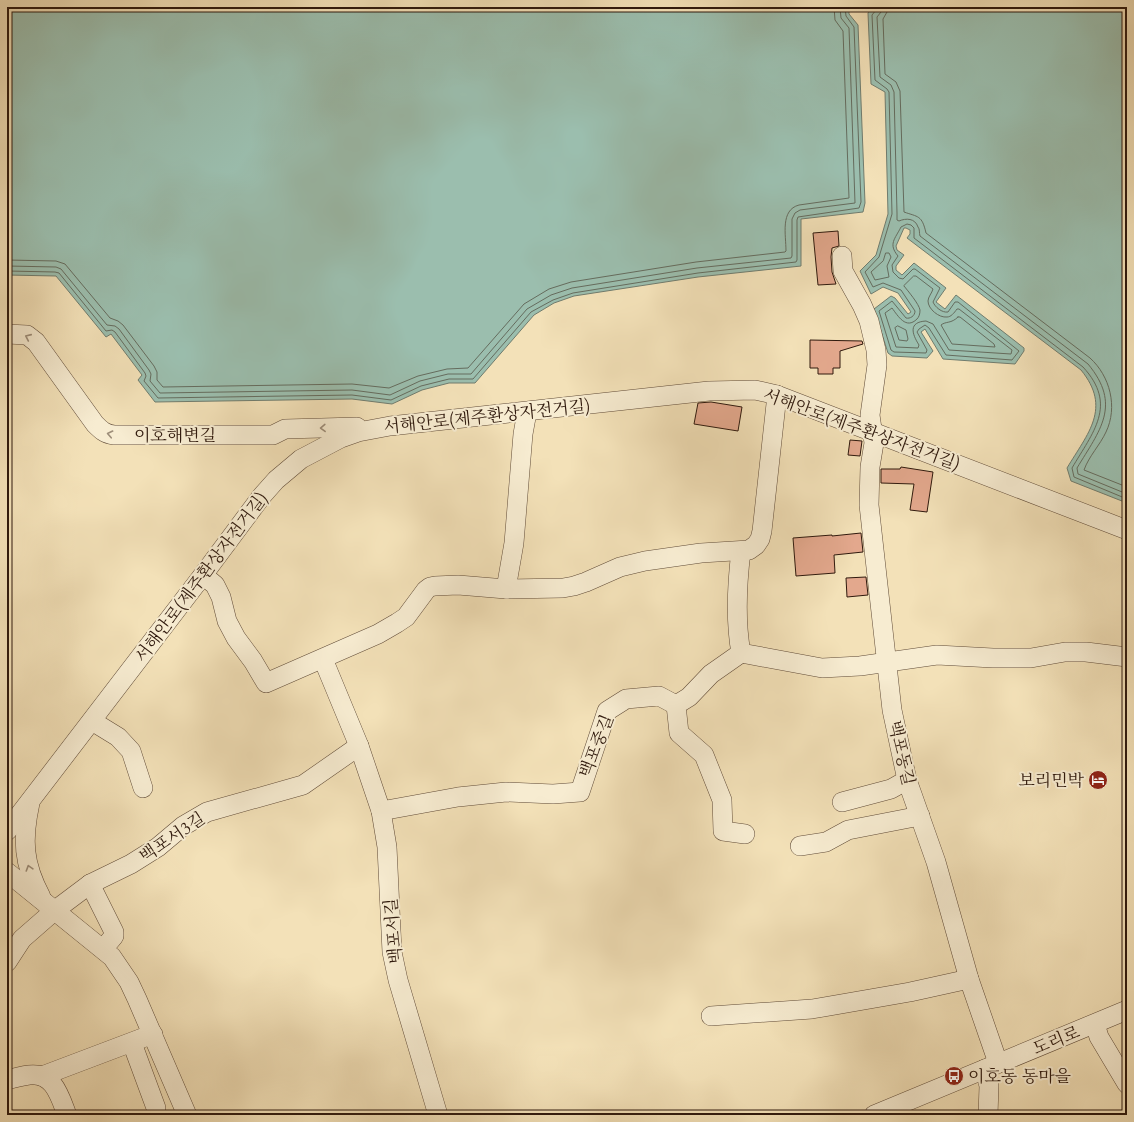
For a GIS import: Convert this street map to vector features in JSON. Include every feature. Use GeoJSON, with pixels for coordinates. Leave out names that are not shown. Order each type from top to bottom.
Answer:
{"type":"FeatureCollection","features":[{"type":"Feature","properties":{"kind":"street","name":"백포동길"},"geometry":{"type":"LineString","coordinates":[[842,256],[843,271],[869,321],[876,350],[877,365],[870,415],[874,444],[870,466],[869,505],[892,710],[907,780],[936,862],[992,1066],[989,1086],[988,1115]]}},
{"type":"Feature","properties":{"kind":"street","name":"이호해변길"},"geometry":{"type":"LineString","coordinates":[[7,334],[27,335],[36,342],[95,424],[103,432],[108,434],[273,435],[285,429],[390,426]]}},
{"type":"Feature","properties":{"kind":"street","name":"서해안로(제주환상자전거길)"},"geometry":{"type":"LineString","coordinates":[[7,831],[204,575],[261,497],[280,476],[308,455],[352,434],[390,426],[721,390],[755,390],[777,395],[1127,530]]}},
{"type":"Feature","properties":{"kind":"street"},"geometry":{"type":"LineString","coordinates":[[204,575],[216,585],[221,597],[227,622],[266,683],[378,634],[397,623],[409,614],[426,590],[430,587],[458,585],[506,589],[563,588],[574,586],[620,567],[645,561],[701,553],[749,550],[756,545],[760,539],[762,530],[777,395]]}},
{"type":"Feature","properties":{"kind":"street"},"geometry":{"type":"LineString","coordinates":[[506,589],[514,543],[526,412]]}},
{"type":"Feature","properties":{"kind":"street"},"geometry":{"type":"LineString","coordinates":[[273,435],[285,440],[299,442],[308,455]]}},
{"type":"Feature","properties":{"kind":"street"},"geometry":{"type":"LineString","coordinates":[[741,551],[738,575],[739,641],[741,653]]}},
{"type":"Feature","properties":{"kind":"street"},"geometry":{"type":"LineString","coordinates":[[745,834],[723,831],[722,800],[704,755],[679,733],[676,704],[688,697],[711,674],[741,653],[815,668],[860,666],[937,655],[993,658],[1031,658],[1065,652],[1086,652],[1127,657]]}},
{"type":"Feature","properties":{"kind":"street","name":"백포서길"},"geometry":{"type":"LineString","coordinates":[[323,659],[359,746],[381,811],[387,847],[392,952],[398,980],[438,1115]]}},
{"type":"Feature","properties":{"kind":"street","name":"백포중길"},"geometry":{"type":"LineString","coordinates":[[381,811],[458,797],[506,792],[553,794],[580,792],[607,711],[626,698],[660,696],[676,704]]}},
{"type":"Feature","properties":{"kind":"street"},"geometry":{"type":"LineString","coordinates":[[92,721],[118,737],[132,751],[143,788]]}},
{"type":"Feature","properties":{"kind":"street","name":"백포서3길"},"geometry":{"type":"LineString","coordinates":[[8,960],[22,939],[50,907],[90,884],[132,864],[158,847],[183,826],[207,812],[303,785],[359,746]]}},
{"type":"Feature","properties":{"kind":"street"},"geometry":{"type":"LineString","coordinates":[[842,802],[891,790],[907,780]]}},
{"type":"Feature","properties":{"kind":"street"},"geometry":{"type":"LineString","coordinates":[[30,801],[25,835],[26,859],[34,882],[50,907]]}},
{"type":"Feature","properties":{"kind":"street"},"geometry":{"type":"LineString","coordinates":[[800,846],[826,842],[848,830],[920,816]]}},
{"type":"Feature","properties":{"kind":"street"},"geometry":{"type":"LineString","coordinates":[[7,872],[112,957],[129,982],[153,1034],[187,1115]]}},
{"type":"Feature","properties":{"kind":"street"},"geometry":{"type":"LineString","coordinates":[[90,884],[114,932],[114,936],[103,949]]}},
{"type":"Feature","properties":{"kind":"street"},"geometry":{"type":"LineString","coordinates":[[711,1016],[812,1009],[910,992],[969,979]]}},
{"type":"Feature","properties":{"kind":"street","name":"도리로"},"geometry":{"type":"LineString","coordinates":[[874,1115],[1127,1010]]}},
{"type":"Feature","properties":{"kind":"street"},"geometry":{"type":"LineString","coordinates":[[1095,1024],[1099,1037],[1127,1084]]}},
{"type":"Feature","properties":{"kind":"street"},"geometry":{"type":"LineString","coordinates":[[7,1080],[31,1075],[42,1076],[153,1034]]}},
{"type":"Feature","properties":{"kind":"street"},"geometry":{"type":"LineString","coordinates":[[132,1043],[156,1108]]}},
{"type":"Feature","properties":{"kind":"street"},"geometry":{"type":"LineString","coordinates":[[42,1076],[52,1082],[67,1115]]}},
{"type":"Feature","properties":{"kind":"water"},"geometry":{"type":"Polygon","coordinates":[[[7,7],[849,7],[849,14],[858,25],[865,203],[863,212],[801,219],[801,266],[698,277],[574,296],[554,303],[534,315],[475,383],[449,383],[422,390],[392,404],[352,399],[155,402],[138,380],[142,375],[111,334],[106,337],[56,276],[7,275],[7,7]]]}},
{"type":"Feature","properties":{"kind":"water"},"geometry":{"type":"Polygon","coordinates":[[[872,7],[1127,7],[1127,503],[1071,481],[1067,468],[1089,432],[1094,420],[1096,408],[1095,396],[1090,384],[1081,370],[907,238],[910,234],[910,230],[906,228],[904,228],[896,246],[897,250],[904,255],[896,266],[896,270],[902,275],[914,263],[946,288],[936,302],[945,309],[956,295],[1024,348],[1024,351],[1015,364],[943,359],[925,329],[921,332],[933,351],[927,358],[892,356],[888,353],[874,309],[891,296],[895,298],[908,314],[911,312],[898,293],[883,287],[871,294],[860,271],[876,255],[888,214],[885,92],[871,84],[868,13],[872,7]]]}},
{"type":"Feature","properties":{"kind":"building"},"geometry":{"type":"Polygon","coordinates":[[[838,231],[839,246],[832,248],[831,257],[832,272],[836,284],[818,285],[813,233],[838,231]]]}},
{"type":"Feature","properties":{"kind":"building"},"geometry":{"type":"Polygon","coordinates":[[[810,340],[862,341],[863,344],[840,351],[840,368],[833,368],[833,374],[818,374],[818,368],[810,368],[810,340]]]}},
{"type":"Feature","properties":{"kind":"building"},"geometry":{"type":"Polygon","coordinates":[[[711,402],[742,407],[738,431],[694,424],[698,403],[711,402]]]}},
{"type":"Feature","properties":{"kind":"building"},"geometry":{"type":"Polygon","coordinates":[[[850,440],[862,441],[860,456],[848,455],[850,440]]]}},
{"type":"Feature","properties":{"kind":"building"},"geometry":{"type":"Polygon","coordinates":[[[901,467],[933,472],[927,512],[910,510],[914,484],[881,483],[881,469],[900,469],[901,467]]]}},
{"type":"Feature","properties":{"kind":"building"},"geometry":{"type":"Polygon","coordinates":[[[861,533],[863,552],[834,555],[835,573],[796,576],[793,538],[861,533]]]}},
{"type":"Feature","properties":{"kind":"building"},"geometry":{"type":"Polygon","coordinates":[[[866,577],[868,595],[847,597],[846,578],[866,577]]]}},
{"type":"Feature","properties":{"kind":"place","name":"보리민박"},"geometry":{"type":"Point","coordinates":[1098,780]}},
{"type":"Feature","properties":{"kind":"place","name":"이호동 동마을"},"geometry":{"type":"Point","coordinates":[954,1076]}}]}
